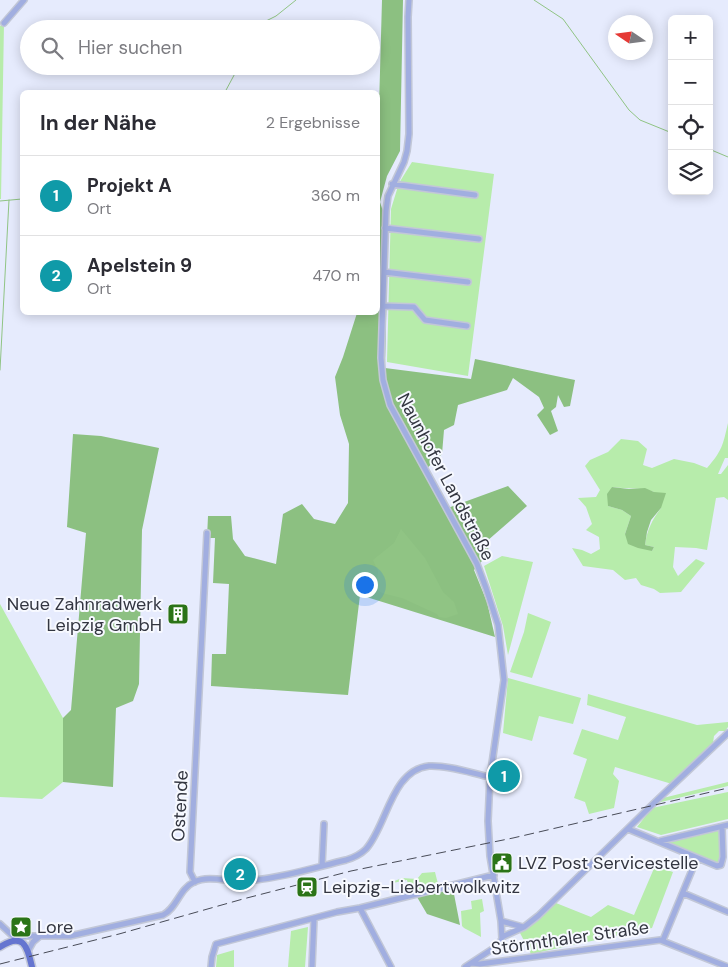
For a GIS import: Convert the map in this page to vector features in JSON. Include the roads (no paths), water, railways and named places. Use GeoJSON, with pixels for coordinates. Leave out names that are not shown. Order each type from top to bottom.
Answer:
{"type":"FeatureCollection","features":[{"type":"Feature","properties":{"kind":"main road"},"geometry":{"type":"LineString","coordinates":[[0,947],[16,939],[28,951],[32,967]]}},
{"type":"Feature","properties":{"kind":"street"},"geometry":{"type":"LineString","coordinates":[[4,23],[24,0]]}},
{"type":"Feature","properties":{"kind":"street","name":"Naunhofer Landstraße"},"geometry":{"type":"LineString","coordinates":[[409,0],[409,134],[404,162],[388,196],[385,228],[383,380],[390,405],[477,564],[498,625],[504,680],[490,777],[488,821],[490,856],[502,921],[502,937]]}},
{"type":"Feature","properties":{"kind":"street"},"geometry":{"type":"LineString","coordinates":[[392,184],[475,195]]}},
{"type":"Feature","properties":{"kind":"street"},"geometry":{"type":"LineString","coordinates":[[385,228],[479,239]]}},
{"type":"Feature","properties":{"kind":"street"},"geometry":{"type":"LineString","coordinates":[[384,272],[468,282]]}},
{"type":"Feature","properties":{"kind":"street"},"geometry":{"type":"LineString","coordinates":[[383,306],[414,307],[425,320],[467,326]]}},
{"type":"Feature","properties":{"kind":"street","name":"Ostende"},"geometry":{"type":"LineString","coordinates":[[195,882],[190,872],[208,533]]}},
{"type":"Feature","properties":{"kind":"street"},"geometry":{"type":"LineString","coordinates":[[465,967],[497,946],[502,937],[524,927],[538,916],[728,733]]}},
{"type":"Feature","properties":{"kind":"street"},"geometry":{"type":"LineString","coordinates":[[0,924],[16,939],[26,936],[70,936],[163,915],[169,912],[185,889],[195,882],[207,879],[247,881],[280,876],[354,857],[366,848],[402,782],[416,770],[427,766],[440,766],[490,777]]}},
{"type":"Feature","properties":{"kind":"street"},"geometry":{"type":"LineString","coordinates":[[322,866],[324,824]]}},
{"type":"Feature","properties":{"kind":"street"},"geometry":{"type":"LineString","coordinates":[[628,829],[717,866],[721,865],[726,858],[725,826],[660,841]]}},
{"type":"Feature","properties":{"kind":"street"},"geometry":{"type":"LineString","coordinates":[[663,940],[697,858]]}},
{"type":"Feature","properties":{"kind":"street"},"geometry":{"type":"LineString","coordinates":[[211,967],[216,944],[494,874]]}},
{"type":"Feature","properties":{"kind":"street"},"geometry":{"type":"LineString","coordinates":[[683,893],[728,912]]}},
{"type":"Feature","properties":{"kind":"street"},"geometry":{"type":"LineString","coordinates":[[360,908],[391,967]]}},
{"type":"Feature","properties":{"kind":"street"},"geometry":{"type":"LineString","coordinates":[[312,967],[314,919]]}},
{"type":"Feature","properties":{"kind":"street"},"geometry":{"type":"LineString","coordinates":[[502,921],[524,927]]}},
{"type":"Feature","properties":{"kind":"street"},"geometry":{"type":"LineString","coordinates":[[28,951],[33,942],[40,936]]}},
{"type":"Feature","properties":{"kind":"street","name":"Störmthaler Straße"},"geometry":{"type":"LineString","coordinates":[[472,963],[480,964],[663,940],[728,967]]}},
{"type":"Feature","properties":{"kind":"waterway"},"geometry":{"type":"LineString","coordinates":[[268,20],[296,0]]}},
{"type":"Feature","properties":{"kind":"waterway"},"geometry":{"type":"LineString","coordinates":[[534,0],[563,19],[629,110],[640,120],[668,131]]}},
{"type":"Feature","properties":{"kind":"waterway"},"geometry":{"type":"LineString","coordinates":[[226,90],[234,75]]}},
{"type":"Feature","properties":{"kind":"waterway"},"geometry":{"type":"LineString","coordinates":[[711,150],[728,157]]}},
{"type":"Feature","properties":{"kind":"waterway"},"geometry":{"type":"LineString","coordinates":[[0,201],[20,199]]}},
{"type":"Feature","properties":{"kind":"waterway"},"geometry":{"type":"LineString","coordinates":[[0,370],[9,200]]}},
{"type":"Feature","properties":{"kind":"railway"},"geometry":{"type":"LineString","coordinates":[[0,964],[351,871],[513,838],[728,788]]}},
{"type":"Feature","properties":{"kind":"place","name":"Neue Zahnradwerk Leipzig GmbH"},"geometry":{"type":"Point","coordinates":[178,614]}},
{"type":"Feature","properties":{"kind":"place","name":"Projekt A"},"geometry":{"type":"Point","coordinates":[504,776]}},
{"type":"Feature","properties":{"kind":"place","name":"LVZ Post Servicestelle"},"geometry":{"type":"Point","coordinates":[502,863]}},
{"type":"Feature","properties":{"kind":"place","name":"Apelstein 9"},"geometry":{"type":"Point","coordinates":[240,874]}},
{"type":"Feature","properties":{"kind":"place","name":"Leipzig-Liebertwolkwitz"},"geometry":{"type":"Point","coordinates":[307,887]}},
{"type":"Feature","properties":{"kind":"place","name":"Lore"},"geometry":{"type":"Point","coordinates":[21,927]}}]}
